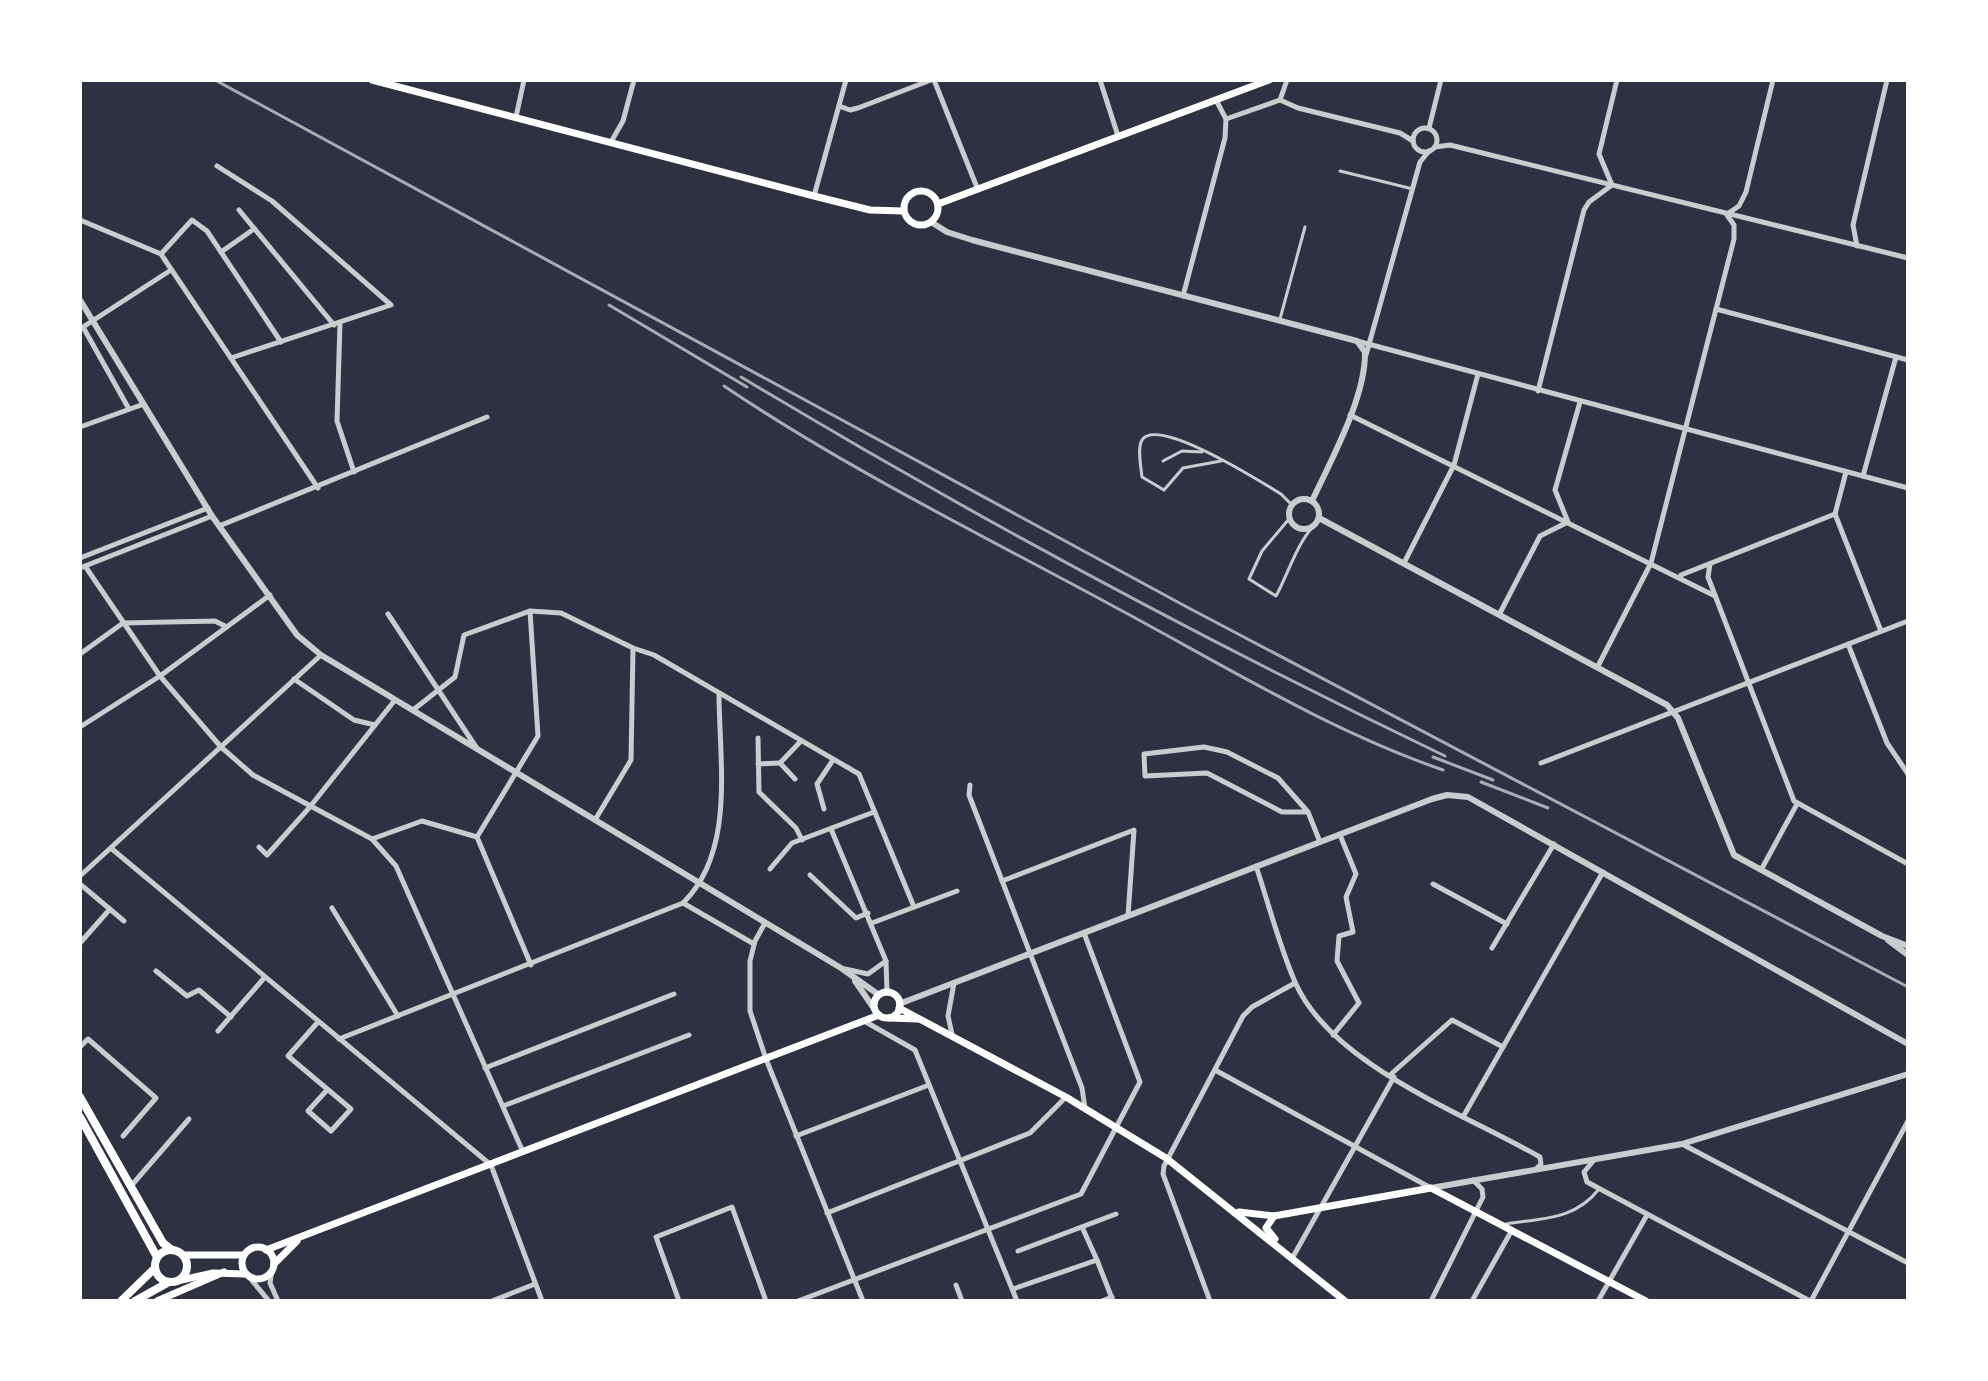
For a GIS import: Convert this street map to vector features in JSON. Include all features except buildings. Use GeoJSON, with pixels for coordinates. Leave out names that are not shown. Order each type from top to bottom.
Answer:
{"type":"FeatureCollection","features":[{"type":"Feature","properties":{"kind":"main road"},"geometry":{"type":"LineString","coordinates":[[372,80],[870,210],[903,211]]}},
{"type":"Feature","properties":{"kind":"main road"},"geometry":{"type":"LineString","coordinates":[[938,204],[1268,80]]}},
{"type":"Feature","properties":{"kind":"main road"},"geometry":{"type":"LineString","coordinates":[[918,191],[932,195],[938,204],[931,222],[922,225],[912,223],[903,211],[905,200],[918,191]]}},
{"type":"Feature","properties":{"kind":"main road"},"geometry":{"type":"LineString","coordinates":[[881,1014],[883,994],[896,996],[899,1006],[918,1019],[952,1034],[1116,1127],[1166,1158],[1345,1301]]}},
{"type":"Feature","properties":{"kind":"main road"},"geometry":{"type":"LineString","coordinates":[[247,1276],[241,1265],[243,1255],[251,1248],[266,1250],[302,1237],[899,1006]]}},
{"type":"Feature","properties":{"kind":"main road"},"geometry":{"type":"LineString","coordinates":[[881,1014],[918,1019]]}},
{"type":"Feature","properties":{"kind":"main road"},"geometry":{"type":"LineString","coordinates":[[80,1097],[87,1126],[157,1257],[155,1268],[159,1277],[173,1281],[224,1272],[265,1278],[283,1251],[302,1237]]}},
{"type":"Feature","properties":{"kind":"main road"},"geometry":{"type":"LineString","coordinates":[[80,1117],[131,1186],[163,1243],[182,1255],[243,1255]]}},
{"type":"Feature","properties":{"kind":"main road"},"geometry":{"type":"LineString","coordinates":[[1231,1208],[1250,1215],[1274,1216],[1431,1188],[1646,1301]]}},
{"type":"Feature","properties":{"kind":"main road"},"geometry":{"type":"LineString","coordinates":[[1274,1216],[1268,1222],[1267,1232],[1315,1275]]}},
{"type":"Feature","properties":{"kind":"main road"},"geometry":{"type":"LineString","coordinates":[[157,1257],[172,1250]]}},
{"type":"Feature","properties":{"kind":"main road"},"geometry":{"type":"LineString","coordinates":[[266,1250],[273,1267]]}},
{"type":"Feature","properties":{"kind":"main road"},"geometry":{"type":"LineString","coordinates":[[135,1301],[173,1281],[186,1269],[182,1255]]}},
{"type":"Feature","properties":{"kind":"main road"},"geometry":{"type":"LineString","coordinates":[[121,1301],[155,1268]]}},
{"type":"Feature","properties":{"kind":"main road"},"geometry":{"type":"LineString","coordinates":[[157,1301],[224,1272]]}},
{"type":"Feature","properties":{"kind":"street"},"geometry":{"type":"LineString","coordinates":[[516,117],[524,80]]}},
{"type":"Feature","properties":{"kind":"street"},"geometry":{"type":"LineString","coordinates":[[611,143],[623,121],[634,80]]}},
{"type":"Feature","properties":{"kind":"street"},"geometry":{"type":"LineString","coordinates":[[814,196],[846,80]]}},
{"type":"Feature","properties":{"kind":"street"},"geometry":{"type":"LineString","coordinates":[[839,106],[850,110],[858,108],[932,80],[979,191]]}},
{"type":"Feature","properties":{"kind":"street"},"geometry":{"type":"LineString","coordinates":[[1100,80],[1118,138]]}},
{"type":"Feature","properties":{"kind":"street"},"geometry":{"type":"LineString","coordinates":[[1280,100],[1287,80]]}},
{"type":"Feature","properties":{"kind":"street"},"geometry":{"type":"LineString","coordinates":[[1429,128],[1441,80]]}},
{"type":"Feature","properties":{"kind":"street"},"geometry":{"type":"LineString","coordinates":[[1612,185],[1599,154],[1617,80]]}},
{"type":"Feature","properties":{"kind":"street"},"geometry":{"type":"LineString","coordinates":[[1727,214],[1739,206],[1746,192],[1773,80]]}},
{"type":"Feature","properties":{"kind":"street"},"geometry":{"type":"LineString","coordinates":[[1857,246],[1853,225],[1887,80]]}},
{"type":"Feature","properties":{"kind":"street"},"geometry":{"type":"LineString","coordinates":[[1183,296],[1225,138],[1226,119],[1216,100]]}},
{"type":"Feature","properties":{"kind":"street"},"geometry":{"type":"LineString","coordinates":[[1226,119],[1280,100],[1298,108],[1400,133],[1413,141],[1419,150],[1429,151]]}},
{"type":"Feature","properties":{"kind":"street"},"geometry":{"type":"LineString","coordinates":[[1413,141],[1419,129],[1429,128],[1436,134],[1435,147]]}},
{"type":"Feature","properties":{"kind":"street"},"geometry":{"type":"LineString","coordinates":[[1312,501],[1349,415],[1422,158],[1435,147],[1450,145],[1908,258]]}},
{"type":"Feature","properties":{"kind":"street"},"geometry":{"type":"LineString","coordinates":[[217,166],[272,201],[391,305],[231,358]]}},
{"type":"Feature","properties":{"kind":"street"},"geometry":{"type":"LineString","coordinates":[[1538,391],[1584,210],[1589,202],[1612,185]]}},
{"type":"Feature","properties":{"kind":"street"},"geometry":{"type":"LineString","coordinates":[[239,210],[337,324],[337,421],[354,472]]}},
{"type":"Feature","properties":{"kind":"street"},"geometry":{"type":"LineString","coordinates":[[1598,666],[1651,563],[1735,231],[1727,214]]}},
{"type":"Feature","properties":{"kind":"street"},"geometry":{"type":"LineString","coordinates":[[80,220],[161,254],[318,488]]}},
{"type":"Feature","properties":{"kind":"street"},"geometry":{"type":"LineString","coordinates":[[161,254],[192,220],[207,231],[281,342]]}},
{"type":"Feature","properties":{"kind":"street"},"geometry":{"type":"LineString","coordinates":[[931,222],[947,232],[972,240],[1908,488]]}},
{"type":"Feature","properties":{"kind":"street"},"geometry":{"type":"LineString","coordinates":[[221,252],[254,229]]}},
{"type":"Feature","properties":{"kind":"street"},"geometry":{"type":"LineString","coordinates":[[129,409],[83,327],[171,269]]}},
{"type":"Feature","properties":{"kind":"street"},"geometry":{"type":"LineString","coordinates":[[80,300],[212,516],[297,635],[321,655],[883,994],[886,961],[831,829]]}},
{"type":"Feature","properties":{"kind":"street"},"geometry":{"type":"LineString","coordinates":[[1716,309],[1908,360]]}},
{"type":"Feature","properties":{"kind":"street"},"geometry":{"type":"LineString","coordinates":[[1357,341],[1365,357]]}},
{"type":"Feature","properties":{"kind":"street"},"geometry":{"type":"LineString","coordinates":[[1863,476],[1896,357]]}},
{"type":"Feature","properties":{"kind":"street"},"geometry":{"type":"LineString","coordinates":[[1405,561],[1454,465],[1478,374]]}},
{"type":"Feature","properties":{"kind":"street"},"geometry":{"type":"LineString","coordinates":[[1568,522],[1555,490],[1580,402]]}},
{"type":"Feature","properties":{"kind":"street"},"geometry":{"type":"LineString","coordinates":[[80,427],[144,404]]}},
{"type":"Feature","properties":{"kind":"street"},"geometry":{"type":"LineString","coordinates":[[1349,415],[1715,596]]}},
{"type":"Feature","properties":{"kind":"street"},"geometry":{"type":"LineString","coordinates":[[219,526],[487,417]]}},
{"type":"Feature","properties":{"kind":"street"},"geometry":{"type":"LineString","coordinates":[[1846,472],[1835,514],[1881,631]]}},
{"type":"Feature","properties":{"kind":"street"},"geometry":{"type":"LineString","coordinates":[[1303,499],[1312,501],[1319,508],[1319,518],[1312,528],[1297,528],[1289,519],[1292,505],[1303,499]]}},
{"type":"Feature","properties":{"kind":"street"},"geometry":{"type":"LineString","coordinates":[[80,558],[208,508]]}},
{"type":"Feature","properties":{"kind":"street"},"geometry":{"type":"LineString","coordinates":[[1676,575],[1692,573],[1835,514]]}},
{"type":"Feature","properties":{"kind":"street"},"geometry":{"type":"LineString","coordinates":[[212,516],[82,567],[160,676],[221,747],[253,775],[309,808],[372,839],[396,866],[524,1153]]}},
{"type":"Feature","properties":{"kind":"street"},"geometry":{"type":"LineString","coordinates":[[1319,518],[1405,561],[1672,710],[1731,851],[1760,872],[1882,936],[1908,946]]}},
{"type":"Feature","properties":{"kind":"street"},"geometry":{"type":"LineString","coordinates":[[1500,613],[1540,536],[1568,522]]}},
{"type":"Feature","properties":{"kind":"street"},"geometry":{"type":"LineString","coordinates":[[1710,564],[1708,577],[1797,804],[1908,864]]}},
{"type":"Feature","properties":{"kind":"street"},"geometry":{"type":"LineString","coordinates":[[80,727],[160,676],[270,595]]}},
{"type":"Feature","properties":{"kind":"street"},"geometry":{"type":"LineString","coordinates":[[477,837],[538,736],[530,611]]}},
{"type":"Feature","properties":{"kind":"street"},"geometry":{"type":"LineString","coordinates":[[413,710],[455,677],[464,635],[530,611],[561,613],[654,655],[859,774],[914,907]]}},
{"type":"Feature","properties":{"kind":"street"},"geometry":{"type":"LineString","coordinates":[[388,614],[479,751]]}},
{"type":"Feature","properties":{"kind":"street"},"geometry":{"type":"LineString","coordinates":[[80,654],[123,623],[215,621],[227,627]]}},
{"type":"Feature","properties":{"kind":"street"},"geometry":{"type":"LineString","coordinates":[[1541,763],[1908,621]]}},
{"type":"Feature","properties":{"kind":"street"},"geometry":{"type":"LineString","coordinates":[[1848,644],[1887,743],[1908,774]]}},
{"type":"Feature","properties":{"kind":"street"},"geometry":{"type":"LineString","coordinates":[[595,820],[631,760],[633,648]]}},
{"type":"Feature","properties":{"kind":"street"},"geometry":{"type":"LineString","coordinates":[[80,876],[321,655]]}},
{"type":"Feature","properties":{"kind":"street"},"geometry":{"type":"LineString","coordinates":[[294,679],[354,720],[375,725]]}},
{"type":"Feature","properties":{"kind":"street"},"geometry":{"type":"LineString","coordinates":[[339,1039],[683,903],[700,884],[719,838],[719,693]]}},
{"type":"Feature","properties":{"kind":"street"},"geometry":{"type":"LineString","coordinates":[[259,847],[267,855],[309,808],[395,700]]}},
{"type":"Feature","properties":{"kind":"street"},"geometry":{"type":"LineString","coordinates":[[758,738],[759,792],[796,828],[802,840]]}},
{"type":"Feature","properties":{"kind":"street"},"geometry":{"type":"LineString","coordinates":[[758,764],[780,763],[801,741]]}},
{"type":"Feature","properties":{"kind":"street"},"geometry":{"type":"LineString","coordinates":[[1308,812],[1282,812],[1207,773],[1145,776],[1144,754],[1204,747],[1227,752],[1278,778],[1308,812],[1320,842]]}},
{"type":"Feature","properties":{"kind":"street"},"geometry":{"type":"LineString","coordinates":[[824,809],[817,784],[833,760]]}},
{"type":"Feature","properties":{"kind":"street"},"geometry":{"type":"LineString","coordinates":[[780,763],[795,779]]}},
{"type":"Feature","properties":{"kind":"street"},"geometry":{"type":"LineString","coordinates":[[970,785],[969,795],[1082,1088],[1085,1109]]}},
{"type":"Feature","properties":{"kind":"street"},"geometry":{"type":"LineString","coordinates":[[899,1006],[1432,799],[1457,794],[1554,844],[1908,1044]]}},
{"type":"Feature","properties":{"kind":"street"},"geometry":{"type":"LineString","coordinates":[[1760,872],[1797,804]]}},
{"type":"Feature","properties":{"kind":"street"},"geometry":{"type":"LineString","coordinates":[[770,869],[792,843],[874,812]]}},
{"type":"Feature","properties":{"kind":"street"},"geometry":{"type":"LineString","coordinates":[[372,839],[422,821],[477,837]]}},
{"type":"Feature","properties":{"kind":"street"},"geometry":{"type":"LineString","coordinates":[[1002,881],[1134,830],[1128,916]]}},
{"type":"Feature","properties":{"kind":"street"},"geometry":{"type":"LineString","coordinates":[[1333,1035],[1359,1003],[1337,961],[1339,936],[1353,932],[1346,897],[1356,874],[1340,835]]}},
{"type":"Feature","properties":{"kind":"street"},"geometry":{"type":"LineString","coordinates":[[477,837],[531,965]]}},
{"type":"Feature","properties":{"kind":"street"},"geometry":{"type":"LineString","coordinates":[[1492,948],[1554,844]]}},
{"type":"Feature","properties":{"kind":"street"},"geometry":{"type":"LineString","coordinates":[[112,849],[491,1165],[542,1301]]}},
{"type":"Feature","properties":{"kind":"street"},"geometry":{"type":"LineString","coordinates":[[1256,866],[1295,983],[1333,1035],[1392,1076],[1540,1157],[1541,1164],[1536,1170]]}},
{"type":"Feature","properties":{"kind":"street"},"geometry":{"type":"LineString","coordinates":[[1463,1117],[1603,872]]}},
{"type":"Feature","properties":{"kind":"street"},"geometry":{"type":"LineString","coordinates":[[810,875],[856,918],[868,913]]}},
{"type":"Feature","properties":{"kind":"street"},"geometry":{"type":"LineString","coordinates":[[80,884],[124,921]]}},
{"type":"Feature","properties":{"kind":"street"},"geometry":{"type":"LineString","coordinates":[[1433,884],[1507,924]]}},
{"type":"Feature","properties":{"kind":"street"},"geometry":{"type":"LineString","coordinates":[[872,923],[957,891]]}},
{"type":"Feature","properties":{"kind":"street"},"geometry":{"type":"LineString","coordinates":[[683,903],[754,944]]}},
{"type":"Feature","properties":{"kind":"street"},"geometry":{"type":"LineString","coordinates":[[332,908],[398,1016]]}},
{"type":"Feature","properties":{"kind":"street"},"geometry":{"type":"LineString","coordinates":[[80,943],[110,909]]}},
{"type":"Feature","properties":{"kind":"street"},"geometry":{"type":"LineString","coordinates":[[765,923],[754,944],[750,961],[750,1011],[796,1136],[863,1301]]}},
{"type":"Feature","properties":{"kind":"street"},"geometry":{"type":"LineString","coordinates":[[798,1301],[1081,1194],[1140,1082],[1084,933]]}},
{"type":"Feature","properties":{"kind":"street"},"geometry":{"type":"LineString","coordinates":[[1882,936],[1908,955]]}},
{"type":"Feature","properties":{"kind":"street"},"geometry":{"type":"LineString","coordinates":[[841,968],[868,974],[886,961]]}},
{"type":"Feature","properties":{"kind":"street"},"geometry":{"type":"LineString","coordinates":[[841,968],[862,988],[881,1014]]}},
{"type":"Feature","properties":{"kind":"street"},"geometry":{"type":"LineString","coordinates":[[156,971],[187,996],[199,990],[231,1017]]}},
{"type":"Feature","properties":{"kind":"street"},"geometry":{"type":"LineString","coordinates":[[218,1031],[265,977]]}},
{"type":"Feature","properties":{"kind":"street"},"geometry":{"type":"LineString","coordinates":[[952,1034],[948,1016],[954,983]]}},
{"type":"Feature","properties":{"kind":"street"},"geometry":{"type":"LineString","coordinates":[[1210,1301],[1163,1174],[1166,1158],[1243,1016],[1252,1007],[1295,983]]}},
{"type":"Feature","properties":{"kind":"street"},"geometry":{"type":"LineString","coordinates":[[485,1068],[674,994]]}},
{"type":"Feature","properties":{"kind":"street"},"geometry":{"type":"LineString","coordinates":[[1294,1255],[1392,1076],[1452,1020],[1503,1047]]}},
{"type":"Feature","properties":{"kind":"street"},"geometry":{"type":"LineString","coordinates":[[863,1021],[915,1050],[989,1228],[1015,1300]]}},
{"type":"Feature","properties":{"kind":"street"},"geometry":{"type":"LineString","coordinates":[[318,1022],[288,1056],[351,1109],[331,1131],[308,1111],[327,1090]]}},
{"type":"Feature","properties":{"kind":"street"},"geometry":{"type":"LineString","coordinates":[[503,1106],[689,1035]]}},
{"type":"Feature","properties":{"kind":"street"},"geometry":{"type":"LineString","coordinates":[[80,1047],[88,1039],[156,1098],[123,1136]]}},
{"type":"Feature","properties":{"kind":"street"},"geometry":{"type":"LineString","coordinates":[[1215,1070],[1356,1144],[1431,1188],[1682,1144],[1908,1074]]}},
{"type":"Feature","properties":{"kind":"street"},"geometry":{"type":"LineString","coordinates":[[796,1136],[929,1085]]}},
{"type":"Feature","properties":{"kind":"street"},"geometry":{"type":"LineString","coordinates":[[827,1213],[1030,1133],[1066,1097]]}},
{"type":"Feature","properties":{"kind":"street"},"geometry":{"type":"LineString","coordinates":[[131,1186],[189,1119]]}},
{"type":"Feature","properties":{"kind":"street"},"geometry":{"type":"LineString","coordinates":[[1595,1160],[1586,1168],[1584,1177],[1599,1189],[1810,1301],[1908,1121]]}},
{"type":"Feature","properties":{"kind":"street"},"geometry":{"type":"LineString","coordinates":[[1682,1144],[1908,1263]]}},
{"type":"Feature","properties":{"kind":"street"},"geometry":{"type":"LineString","coordinates":[[1431,1301],[1477,1211],[1483,1193],[1473,1180]]}},
{"type":"Feature","properties":{"kind":"street"},"geometry":{"type":"LineString","coordinates":[[679,1301],[656,1237],[732,1207],[766,1301]]}},
{"type":"Feature","properties":{"kind":"street"},"geometry":{"type":"LineString","coordinates":[[1018,1251],[1116,1214]]}},
{"type":"Feature","properties":{"kind":"street"},"geometry":{"type":"LineString","coordinates":[[1598,1301],[1647,1214]]}},
{"type":"Feature","properties":{"kind":"street"},"geometry":{"type":"LineString","coordinates":[[1082,1227],[1113,1299],[1102,1301]]}},
{"type":"Feature","properties":{"kind":"street"},"geometry":{"type":"LineString","coordinates":[[1472,1301],[1508,1227]]}},
{"type":"Feature","properties":{"kind":"street"},"geometry":{"type":"LineString","coordinates":[[1013,1289],[1097,1260]]}},
{"type":"Feature","properties":{"kind":"street"},"geometry":{"type":"LineString","coordinates":[[273,1267],[270,1283],[278,1301]]}},
{"type":"Feature","properties":{"kind":"street"},"geometry":{"type":"LineString","coordinates":[[247,1276],[269,1301]]}},
{"type":"Feature","properties":{"kind":"street"},"geometry":{"type":"LineString","coordinates":[[492,1301],[535,1284]]}},
{"type":"Feature","properties":{"kind":"street"},"geometry":{"type":"LineString","coordinates":[[956,1285],[962,1301]]}},
{"type":"Feature","properties":{"kind":"lane"},"geometry":{"type":"LineString","coordinates":[[1340,171],[1413,189]]}},
{"type":"Feature","properties":{"kind":"lane"},"geometry":{"type":"LineString","coordinates":[[1279,321],[1305,227]]}},
{"type":"Feature","properties":{"kind":"lane"},"geometry":{"type":"LineString","coordinates":[[1221,461],[1206,461],[1183,468],[1164,490],[1142,477],[1140,445],[1146,437],[1155,433],[1193,443],[1281,494],[1292,505]]}},
{"type":"Feature","properties":{"kind":"lane"},"geometry":{"type":"LineString","coordinates":[[1163,461],[1188,450],[1206,453]]}},
{"type":"Feature","properties":{"kind":"lane"},"geometry":{"type":"LineString","coordinates":[[1289,519],[1262,551],[1249,577],[1250,582],[1276,596],[1299,554],[1302,540],[1312,528]]}},
{"type":"Feature","properties":{"kind":"lane"},"geometry":{"type":"LineString","coordinates":[[1508,1227],[1573,1213],[1588,1203],[1599,1189]]}},
{"type":"Feature","properties":{"kind":"railway"},"geometry":{"type":"LineString","coordinates":[[215,80],[1185,606],[1908,987]]}},
{"type":"Feature","properties":{"kind":"railway"},"geometry":{"type":"LineString","coordinates":[[609,305],[747,387]]}},
{"type":"Feature","properties":{"kind":"railway"},"geometry":{"type":"LineString","coordinates":[[741,377],[913,478],[1088,575],[1266,668],[1445,756]]}},
{"type":"Feature","properties":{"kind":"railway"},"geometry":{"type":"LineString","coordinates":[[724,386],[867,473],[1316,716],[1443,770]]}},
{"type":"Feature","properties":{"kind":"railway"},"geometry":{"type":"LineString","coordinates":[[1433,757],[1493,780]]}},
{"type":"Feature","properties":{"kind":"railway"},"geometry":{"type":"LineString","coordinates":[[1481,782],[1548,808]]}}]}
